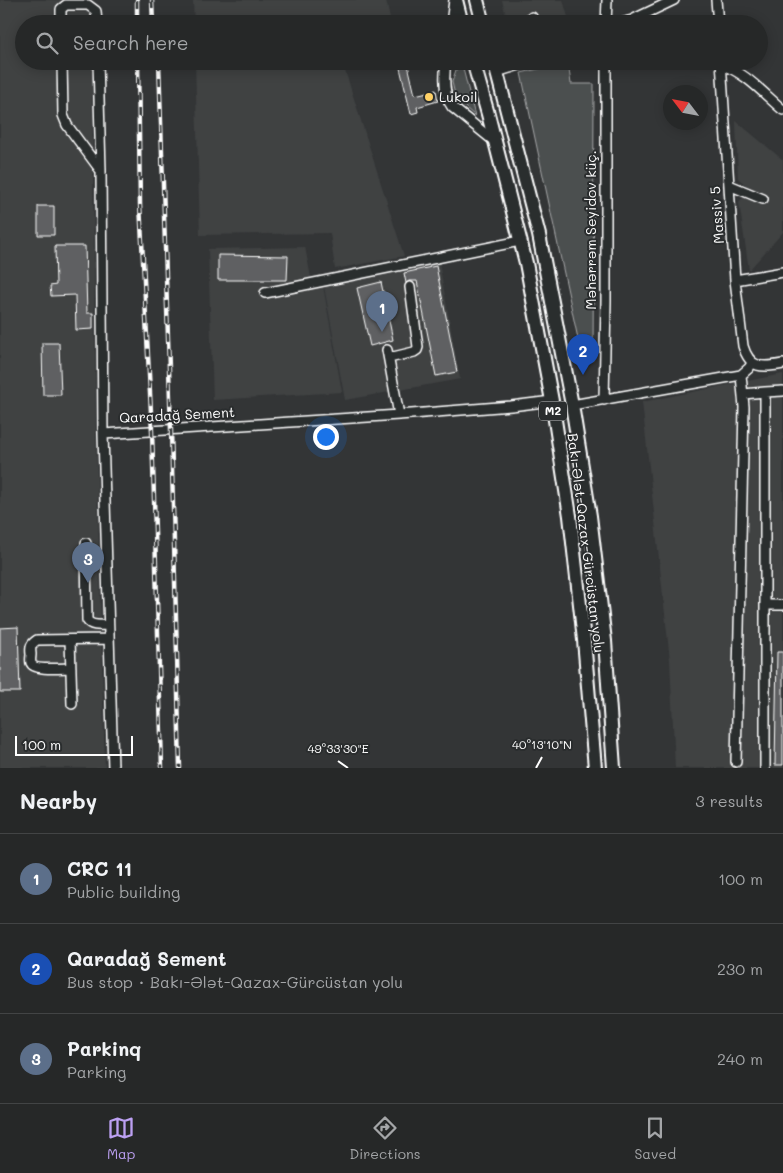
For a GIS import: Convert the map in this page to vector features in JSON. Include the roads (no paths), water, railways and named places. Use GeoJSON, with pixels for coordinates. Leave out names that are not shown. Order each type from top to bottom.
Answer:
{"type":"FeatureCollection","features":[{"type":"Feature","properties":{"kind":"highway"},"geometry":{"type":"LineString","coordinates":[[455,0],[459,15]]}},
{"type":"Feature","properties":{"kind":"highway"},"geometry":{"type":"LineString","coordinates":[[477,0],[481,15]]}},
{"type":"Feature","properties":{"kind":"highway","name":"Bakı-Ələt-Qazax-Gürcüstan yolu"},"geometry":{"type":"LineString","coordinates":[[475,70],[520,240],[552,401],[570,516],[584,640],[595,768]]}},
{"type":"Feature","properties":{"kind":"highway","name":"Bakı-Ələt-Qazax-Gürcüstan yolu"},"geometry":{"type":"LineString","coordinates":[[496,70],[539,236],[572,405],[590,516],[605,641],[614,768]]}},
{"type":"Feature","properties":{"kind":"street"},"geometry":{"type":"LineString","coordinates":[[452,15],[455,0]]}},
{"type":"Feature","properties":{"kind":"street"},"geometry":{"type":"LineString","coordinates":[[606,15],[607,0]]}},
{"type":"Feature","properties":{"kind":"street"},"geometry":{"type":"LineString","coordinates":[[642,15],[674,0]]}},
{"type":"Feature","properties":{"kind":"street"},"geometry":{"type":"LineString","coordinates":[[716,0],[717,15]]}},
{"type":"Feature","properties":{"kind":"street"},"geometry":{"type":"LineString","coordinates":[[61,15],[61,9],[66,5],[88,5],[96,11],[96,15]]}},
{"type":"Feature","properties":{"kind":"street"},"geometry":{"type":"LineString","coordinates":[[62,70],[63,115],[67,125],[101,171]]}},
{"type":"Feature","properties":{"kind":"street"},"geometry":{"type":"LineString","coordinates":[[98,70],[103,434],[113,768]]}},
{"type":"Feature","properties":{"kind":"street"},"geometry":{"type":"LineString","coordinates":[[445,70],[444,81],[452,107],[494,141]]}},
{"type":"Feature","properties":{"kind":"street","name":"Məhərrəm Seyidov küç."},"geometry":{"type":"LineString","coordinates":[[604,400],[606,70]]}},
{"type":"Feature","properties":{"kind":"street","name":"Massiv 5"},"geometry":{"type":"LineString","coordinates":[[721,70],[735,280],[743,346],[745,354],[752,363]]}},
{"type":"Feature","properties":{"kind":"street"},"geometry":{"type":"LineString","coordinates":[[735,70],[783,110]]}},
{"type":"Feature","properties":{"kind":"street"},"geometry":{"type":"LineString","coordinates":[[729,185],[763,200]]}},
{"type":"Feature","properties":{"kind":"street"},"geometry":{"type":"LineString","coordinates":[[265,293],[520,240]]}},
{"type":"Feature","properties":{"kind":"street"},"geometry":{"type":"LineString","coordinates":[[735,280],[783,272]]}},
{"type":"Feature","properties":{"kind":"street"},"geometry":{"type":"LineString","coordinates":[[400,415],[388,354],[414,352],[417,350],[410,287]]}},
{"type":"Feature","properties":{"kind":"street"},"geometry":{"type":"LineString","coordinates":[[572,405],[741,375],[752,363],[769,367],[783,364]]}},
{"type":"Feature","properties":{"kind":"street"},"geometry":{"type":"LineString","coordinates":[[736,762],[743,426],[741,375]]}},
{"type":"Feature","properties":{"kind":"street"},"geometry":{"type":"LineString","coordinates":[[765,392],[765,768]]}},
{"type":"Feature","properties":{"kind":"street"},"geometry":{"type":"LineString","coordinates":[[743,394],[783,392]]}},
{"type":"Feature","properties":{"kind":"street","name":"Qaradağ Sement"},"geometry":{"type":"LineString","coordinates":[[103,434],[400,415],[552,401]]}},
{"type":"Feature","properties":{"kind":"street"},"geometry":{"type":"LineString","coordinates":[[86,543],[87,620],[92,624],[108,625]]}},
{"type":"Feature","properties":{"kind":"street"},"geometry":{"type":"LineString","coordinates":[[765,605],[783,605]]}},
{"type":"Feature","properties":{"kind":"street"},"geometry":{"type":"LineString","coordinates":[[70,668],[34,667],[31,663],[30,647],[37,640],[109,639]]}},
{"type":"Feature","properties":{"kind":"street"},"geometry":{"type":"LineString","coordinates":[[70,640],[72,704]]}},
{"type":"Feature","properties":{"kind":"railway"},"geometry":{"type":"LineString","coordinates":[[137,0],[137,15]]}},
{"type":"Feature","properties":{"kind":"railway"},"geometry":{"type":"LineString","coordinates":[[152,0],[153,15]]}},
{"type":"Feature","properties":{"kind":"railway"},"geometry":{"type":"LineString","coordinates":[[138,70],[140,204],[152,431],[162,768]]}},
{"type":"Feature","properties":{"kind":"railway"},"geometry":{"type":"LineString","coordinates":[[159,70],[180,768]]}},
{"type":"Feature","properties":{"kind":"place","name":"Lukoil"},"geometry":{"type":"Point","coordinates":[429,97]}},
{"type":"Feature","properties":{"kind":"place","name":"CRC 11"},"geometry":{"type":"Point","coordinates":[382,332]}},
{"type":"Feature","properties":{"kind":"place","name":"Qaradağ Sement"},"geometry":{"type":"Point","coordinates":[583,375]}},
{"type":"Feature","properties":{"kind":"place","name":"Parkinq"},"geometry":{"type":"Point","coordinates":[88,583]}}]}
